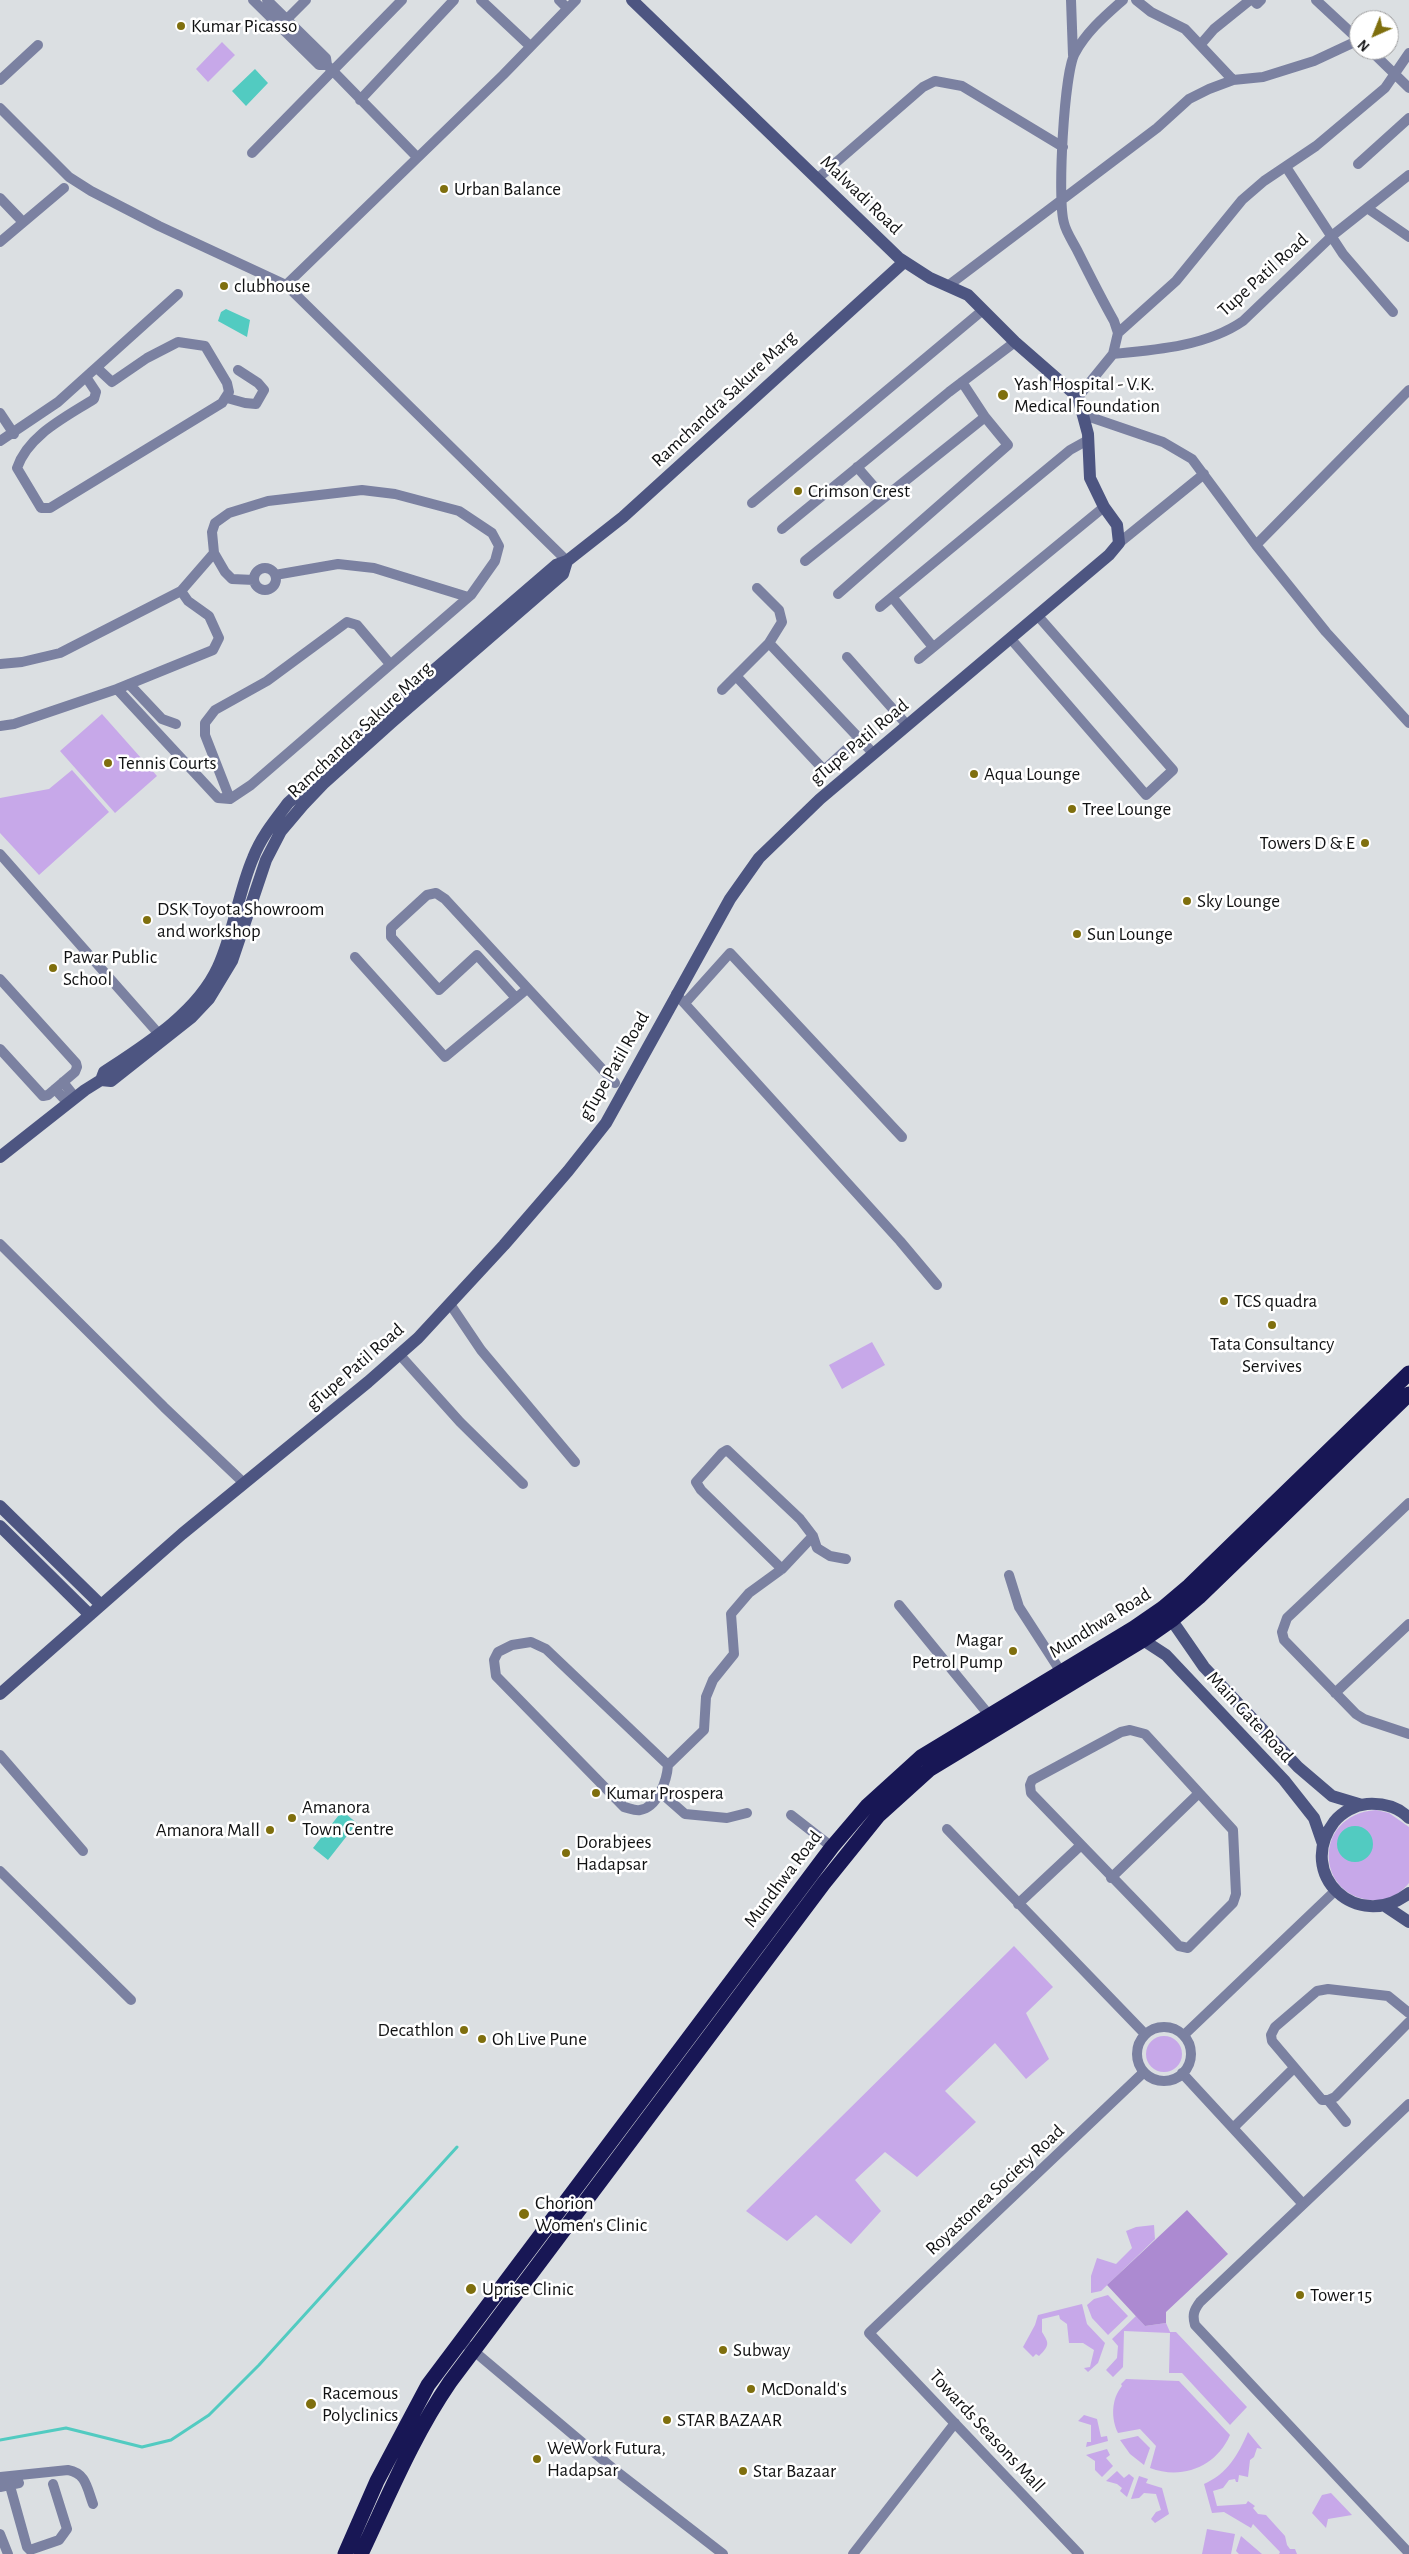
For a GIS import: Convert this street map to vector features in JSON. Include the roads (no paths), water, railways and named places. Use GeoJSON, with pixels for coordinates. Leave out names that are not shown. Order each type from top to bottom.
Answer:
{"type":"FeatureCollection","features":[{"type":"Feature","properties":{"kind":"highway","name":"Mundhwa Road"},"geometry":{"type":"LineString","coordinates":[[1168,1614],[1189,1586],[1409,1373]]}},
{"type":"Feature","properties":{"kind":"highway","name":"Mundhwa Road"},"geometry":{"type":"LineString","coordinates":[[345,2554],[377,2481],[428,2385],[468,2346],[878,1816],[912,1784],[949,1756],[1168,1614],[1199,1597],[1409,1394]]}},
{"type":"Feature","properties":{"kind":"highway","name":"Mundhwa Road"},"geometry":{"type":"LineString","coordinates":[[361,2554],[391,2488],[431,2410],[468,2346],[832,1847],[867,1806],[902,1772],[941,1743],[1061,1672],[1138,1634]]}},
{"type":"Feature","properties":{"kind":"street"},"geometry":{"type":"LineString","coordinates":[[253,0],[283,23]]}},
{"type":"Feature","properties":{"kind":"street"},"geometry":{"type":"LineString","coordinates":[[267,0],[283,23],[319,65],[330,68],[417,157]]}},
{"type":"Feature","properties":{"kind":"street"},"geometry":{"type":"LineString","coordinates":[[283,23],[306,0]]}},
{"type":"Feature","properties":{"kind":"street"},"geometry":{"type":"LineString","coordinates":[[252,153],[330,68],[402,0]]}},
{"type":"Feature","properties":{"kind":"street"},"geometry":{"type":"LineString","coordinates":[[360,100],[454,0]]}},
{"type":"Feature","properties":{"kind":"street"},"geometry":{"type":"LineString","coordinates":[[481,0],[530,46]]}},
{"type":"Feature","properties":{"kind":"street"},"geometry":{"type":"LineString","coordinates":[[559,0],[567,8]]}},
{"type":"Feature","properties":{"kind":"street"},"geometry":{"type":"LineString","coordinates":[[286,285],[576,0]]}},
{"type":"Feature","properties":{"kind":"street","name":"Malwadi Road"},"geometry":{"type":"LineString","coordinates":[[632,0],[904,262],[930,278],[968,295],[1015,342],[1078,397]]}},
{"type":"Feature","properties":{"kind":"street"},"geometry":{"type":"LineString","coordinates":[[1071,0],[1074,54],[1069,75],[1060,202],[1064,224],[1114,321],[1118,333],[1113,354],[1078,397],[1084,415],[1088,440],[1090,478],[1104,507],[1117,525],[1119,543]]}},
{"type":"Feature","properties":{"kind":"street"},"geometry":{"type":"LineString","coordinates":[[1074,54],[1098,21],[1123,0]]}},
{"type":"Feature","properties":{"kind":"street"},"geometry":{"type":"LineString","coordinates":[[1136,0],[1152,12],[1185,29],[1233,80]]}},
{"type":"Feature","properties":{"kind":"street"},"geometry":{"type":"LineString","coordinates":[[1201,44],[1214,29],[1251,0],[1257,4],[1261,0]]}},
{"type":"Feature","properties":{"kind":"street"},"geometry":{"type":"LineString","coordinates":[[1316,0],[1349,31]]}},
{"type":"Feature","properties":{"kind":"street"},"geometry":{"type":"LineString","coordinates":[[949,285],[1157,128],[1189,100],[1233,80],[1263,77],[1314,61],[1349,45]]}},
{"type":"Feature","properties":{"kind":"street"},"geometry":{"type":"LineString","coordinates":[[0,80],[38,46]]}},
{"type":"Feature","properties":{"kind":"street"},"geometry":{"type":"LineString","coordinates":[[1118,333],[1176,281],[1242,200],[1264,181],[1316,146],[1385,88],[1396,75],[1409,53]]}},
{"type":"Feature","properties":{"kind":"street"},"geometry":{"type":"LineString","coordinates":[[1380,60],[1409,88]]}},
{"type":"Feature","properties":{"kind":"street"},"geometry":{"type":"LineString","coordinates":[[816,179],[922,87],[934,81],[962,86],[1063,147]]}},
{"type":"Feature","properties":{"kind":"street"},"geometry":{"type":"LineString","coordinates":[[0,108],[69,177],[91,191],[159,226],[286,285],[567,561]]}},
{"type":"Feature","properties":{"kind":"street"},"geometry":{"type":"LineString","coordinates":[[1358,164],[1409,118]]}},
{"type":"Feature","properties":{"kind":"street"},"geometry":{"type":"LineString","coordinates":[[1286,167],[1333,235],[1343,254],[1392,312]]}},
{"type":"Feature","properties":{"kind":"street","name":"Tupe Patil Road"},"geometry":{"type":"LineString","coordinates":[[1113,354],[1172,347],[1229,331],[1243,321],[1333,235],[1409,175]]}},
{"type":"Feature","properties":{"kind":"street"},"geometry":{"type":"LineString","coordinates":[[0,242],[64,188]]}},
{"type":"Feature","properties":{"kind":"street"},"geometry":{"type":"LineString","coordinates":[[0,198],[23,222]]}},
{"type":"Feature","properties":{"kind":"street"},"geometry":{"type":"LineString","coordinates":[[1367,208],[1409,237]]}},
{"type":"Feature","properties":{"kind":"street","name":"Ramchandra Sakure Marg"},"geometry":{"type":"LineString","coordinates":[[101,1080],[111,1081],[192,1017],[209,999],[232,961],[248,896],[257,848],[271,825],[288,803],[427,676],[518,607],[556,565],[567,561],[623,518],[904,262]]}},
{"type":"Feature","properties":{"kind":"street"},"geometry":{"type":"LineString","coordinates":[[0,442],[58,402],[178,294]]}},
{"type":"Feature","properties":{"kind":"street"},"geometry":{"type":"LineString","coordinates":[[752,504],[983,310]]}},
{"type":"Feature","properties":{"kind":"street"},"geometry":{"type":"LineString","coordinates":[[86,377],[96,392],[94,399],[38,437],[22,454],[17,468],[42,508],[50,508],[227,398],[229,392],[227,383],[205,346],[178,342],[147,358],[112,382],[97,368]]}},
{"type":"Feature","properties":{"kind":"street"},"geometry":{"type":"LineString","coordinates":[[782,529],[962,382],[1015,342]]}},
{"type":"Feature","properties":{"kind":"street"},"geometry":{"type":"LineString","coordinates":[[227,398],[256,404],[264,390],[258,383],[238,370]]}},
{"type":"Feature","properties":{"kind":"street"},"geometry":{"type":"LineString","coordinates":[[838,594],[1008,445],[985,417],[962,382]]}},
{"type":"Feature","properties":{"kind":"street"},"geometry":{"type":"LineString","coordinates":[[1256,545],[1409,390]]}},
{"type":"Feature","properties":{"kind":"street"},"geometry":{"type":"LineString","coordinates":[[0,413],[14,434]]}},
{"type":"Feature","properties":{"kind":"street"},"geometry":{"type":"LineString","coordinates":[[1084,415],[1163,442],[1192,459],[1256,545],[1326,632],[1409,723]]}},
{"type":"Feature","properties":{"kind":"street"},"geometry":{"type":"LineString","coordinates":[[805,561],[985,417]]}},
{"type":"Feature","properties":{"kind":"street"},"geometry":{"type":"LineString","coordinates":[[880,607],[1070,450],[1088,440]]}},
{"type":"Feature","properties":{"kind":"street"},"geometry":{"type":"LineString","coordinates":[[857,467],[884,498]]}},
{"type":"Feature","properties":{"kind":"street"},"geometry":{"type":"LineString","coordinates":[[1119,543],[1204,474]]}},
{"type":"Feature","properties":{"kind":"street"},"geometry":{"type":"LineString","coordinates":[[117,688],[218,798],[230,799],[251,785],[468,597],[496,561],[499,546],[492,533],[459,512],[395,494],[362,490],[268,501],[229,513],[215,523],[212,532],[214,553],[225,572],[232,578],[254,580]]}},
{"type":"Feature","properties":{"kind":"street"},"geometry":{"type":"LineString","coordinates":[[919,659],[1104,507]]}},
{"type":"Feature","properties":{"kind":"street","name":"gTupe Patil Road"},"geometry":{"type":"LineString","coordinates":[[0,1694],[244,1483],[399,1354],[450,1304],[568,1171],[606,1123],[681,998],[730,899],[759,858],[815,803],[1010,638],[1040,619],[1119,543]]}},
{"type":"Feature","properties":{"kind":"street"},"geometry":{"type":"LineString","coordinates":[[0,664],[22,662],[60,653],[181,591],[214,553]]}},
{"type":"Feature","properties":{"kind":"street"},"geometry":{"type":"LineString","coordinates":[[275,575],[338,564],[374,568],[468,597]]}},
{"type":"Feature","properties":{"kind":"street"},"geometry":{"type":"LineString","coordinates":[[263,568],[270,569],[275,575],[274,585],[268,589],[258,587],[254,580],[256,571],[263,568]]}},
{"type":"Feature","properties":{"kind":"street"},"geometry":{"type":"LineString","coordinates":[[722,690],[770,643],[779,630],[782,616],[757,588]]}},
{"type":"Feature","properties":{"kind":"street"},"geometry":{"type":"LineString","coordinates":[[0,726],[14,724],[129,684],[213,650],[219,638],[208,616],[188,601],[181,591]]}},
{"type":"Feature","properties":{"kind":"street"},"geometry":{"type":"LineString","coordinates":[[892,597],[934,647]]}},
{"type":"Feature","properties":{"kind":"street"},"geometry":{"type":"LineString","coordinates":[[1010,638],[1146,795],[1173,770],[1040,619]]}},
{"type":"Feature","properties":{"kind":"street"},"geometry":{"type":"LineString","coordinates":[[230,799],[205,735],[206,723],[215,710],[267,681],[347,622],[357,625],[390,664]]}},
{"type":"Feature","properties":{"kind":"street"},"geometry":{"type":"LineString","coordinates":[[770,643],[874,753]]}},
{"type":"Feature","properties":{"kind":"street"},"geometry":{"type":"LineString","coordinates":[[847,658],[907,725]]}},
{"type":"Feature","properties":{"kind":"street"},"geometry":{"type":"LineString","coordinates":[[736,676],[824,770],[859,738]]}},
{"type":"Feature","properties":{"kind":"street"},"geometry":{"type":"LineString","coordinates":[[129,684],[162,719],[176,724]]}},
{"type":"Feature","properties":{"kind":"street"},"geometry":{"type":"LineString","coordinates":[[0,854],[158,1032]]}},
{"type":"Feature","properties":{"kind":"street"},"geometry":{"type":"LineString","coordinates":[[516,998],[477,955],[439,990],[391,937],[391,928],[427,895],[436,893],[445,899],[615,1083]]}},
{"type":"Feature","properties":{"kind":"street","name":"Ramchandra Sakure Marg"},"geometry":{"type":"LineString","coordinates":[[0,1157],[71,1100],[101,1080],[104,1072],[178,1017],[202,992],[218,968],[248,896]]}},
{"type":"Feature","properties":{"kind":"street"},"geometry":{"type":"LineString","coordinates":[[902,1137],[730,953],[681,998],[900,1241],[937,1285]]}},
{"type":"Feature","properties":{"kind":"street"},"geometry":{"type":"LineString","coordinates":[[355,957],[445,1057],[527,988]]}},
{"type":"Feature","properties":{"kind":"street"},"geometry":{"type":"LineString","coordinates":[[0,979],[76,1063],[75,1072],[48,1095],[39,1094],[0,1049]]}},
{"type":"Feature","properties":{"kind":"street"},"geometry":{"type":"LineString","coordinates":[[63,1082],[71,1100]]}},
{"type":"Feature","properties":{"kind":"street"},"geometry":{"type":"LineString","coordinates":[[55,1089],[71,1100]]}},
{"type":"Feature","properties":{"kind":"street"},"geometry":{"type":"LineString","coordinates":[[0,1244],[164,1407],[244,1483]]}},
{"type":"Feature","properties":{"kind":"street"},"geometry":{"type":"LineString","coordinates":[[450,1304],[487,1357],[575,1462]]}},
{"type":"Feature","properties":{"kind":"street"},"geometry":{"type":"LineString","coordinates":[[399,1354],[460,1422],[523,1484]]}},
{"type":"Feature","properties":{"kind":"street"},"geometry":{"type":"LineString","coordinates":[[782,1569],[697,1486],[696,1482],[722,1453],[727,1450],[800,1519],[813,1536],[818,1548],[830,1556],[846,1558]]}},
{"type":"Feature","properties":{"kind":"street"},"geometry":{"type":"LineString","coordinates":[[1409,1503],[1287,1618],[1283,1625],[1284,1640],[1364,1720],[1409,1734]]}},
{"type":"Feature","properties":{"kind":"street"},"geometry":{"type":"LineString","coordinates":[[0,1506],[101,1605]]}},
{"type":"Feature","properties":{"kind":"street"},"geometry":{"type":"LineString","coordinates":[[0,1526],[90,1615]]}},
{"type":"Feature","properties":{"kind":"street"},"geometry":{"type":"LineString","coordinates":[[668,1765],[546,1649],[531,1642],[512,1645],[498,1652],[494,1660],[496,1676],[624,1807],[639,1810],[648,1806],[660,1792],[667,1779],[668,1765],[704,1730],[706,1697],[713,1680],[734,1654],[731,1614],[749,1593],[782,1569],[813,1536]]}},
{"type":"Feature","properties":{"kind":"street"},"geometry":{"type":"LineString","coordinates":[[1009,1575],[1019,1607],[1061,1672]]}},
{"type":"Feature","properties":{"kind":"street"},"geometry":{"type":"LineString","coordinates":[[898,1605],[989,1715]]}},
{"type":"Feature","properties":{"kind":"street","name":"Main Gate Road"},"geometry":{"type":"LineString","coordinates":[[1168,1614],[1182,1638],[1204,1667],[1298,1767],[1332,1796],[1362,1804],[1377,1803],[1392,1806],[1409,1818]]}},
{"type":"Feature","properties":{"kind":"street"},"geometry":{"type":"LineString","coordinates":[[1335,1693],[1409,1624]]}},
{"type":"Feature","properties":{"kind":"street","name":"Main Gate Road"},"geometry":{"type":"LineString","coordinates":[[1138,1634],[1166,1655],[1284,1780],[1314,1818],[1323,1844]]}},
{"type":"Feature","properties":{"kind":"street"},"geometry":{"type":"LineString","coordinates":[[1130,1730],[1145,1734],[1199,1793],[1233,1830],[1236,1894],[1230,1909],[1193,1946],[1184,1948],[1179,1946],[1080,1846],[1031,1793],[1030,1784],[1032,1780],[1121,1732],[1130,1730]]}},
{"type":"Feature","properties":{"kind":"street"},"geometry":{"type":"LineString","coordinates":[[0,1755],[83,1851]]}},
{"type":"Feature","properties":{"kind":"street"},"geometry":{"type":"LineString","coordinates":[[660,1792],[685,1814],[727,1818],[747,1813]]}},
{"type":"Feature","properties":{"kind":"street"},"geometry":{"type":"LineString","coordinates":[[1111,1878],[1199,1793]]}},
{"type":"Feature","properties":{"kind":"street"},"geometry":{"type":"LineString","coordinates":[[1362,1804],[1348,1810],[1336,1819],[1328,1830],[1323,1844],[1322,1859],[1325,1874],[1336,1890],[1356,1904],[1370,1907],[1385,1906],[1399,1901],[1409,1893]]}},
{"type":"Feature","properties":{"kind":"street"},"geometry":{"type":"LineString","coordinates":[[791,1815],[832,1847]]}},
{"type":"Feature","properties":{"kind":"street"},"geometry":{"type":"LineString","coordinates":[[947,1829],[1146,2034]]}},
{"type":"Feature","properties":{"kind":"street"},"geometry":{"type":"LineString","coordinates":[[1018,1904],[1080,1846]]}},
{"type":"Feature","properties":{"kind":"street"},"geometry":{"type":"LineString","coordinates":[[0,1871],[131,2000]]}},
{"type":"Feature","properties":{"kind":"street"},"geometry":{"type":"LineString","coordinates":[[1184,2035],[1336,1890]]}},
{"type":"Feature","properties":{"kind":"street"},"geometry":{"type":"LineString","coordinates":[[1385,1906],[1409,1922]]}},
{"type":"Feature","properties":{"kind":"street"},"geometry":{"type":"LineString","coordinates":[[1409,2013],[1388,1996],[1328,1989],[1317,1991],[1275,2026],[1271,2035],[1272,2041],[1293,2068],[1322,2100],[1328,2100],[1335,2097],[1409,2022]]}},
{"type":"Feature","properties":{"kind":"street"},"geometry":{"type":"LineString","coordinates":[[1167,2027],[1184,2035],[1191,2053],[1187,2067],[1176,2078],[1161,2080],[1144,2072],[1137,2054],[1141,2040],[1146,2034],[1152,2029],[1167,2027]]}},
{"type":"Feature","properties":{"kind":"street"},"geometry":{"type":"LineString","coordinates":[[1233,2128],[1293,2068]]}},
{"type":"Feature","properties":{"kind":"street","name":"Royastonea Society Road"},"geometry":{"type":"LineString","coordinates":[[869,2333],[1144,2072]]}},
{"type":"Feature","properties":{"kind":"street"},"geometry":{"type":"LineString","coordinates":[[1182,2073],[1303,2204]]}},
{"type":"Feature","properties":{"kind":"street"},"geometry":{"type":"LineString","coordinates":[[1328,2100],[1346,2122]]}},
{"type":"Feature","properties":{"kind":"street"},"geometry":{"type":"LineString","coordinates":[[1409,2104],[1200,2302],[1194,2311],[1193,2318],[1195,2325],[1409,2553]]}},
{"type":"Feature","properties":{"kind":"street","name":"Towards Seasons Mall"},"geometry":{"type":"LineString","coordinates":[[869,2333],[1079,2554]]}},
{"type":"Feature","properties":{"kind":"street"},"geometry":{"type":"LineString","coordinates":[[468,2346],[616,2471],[723,2554]]}},
{"type":"Feature","properties":{"kind":"street"},"geometry":{"type":"LineString","coordinates":[[853,2554],[955,2423]]}},
{"type":"Feature","properties":{"kind":"street"},"geometry":{"type":"LineString","coordinates":[[0,2477],[68,2470],[78,2472],[83,2477],[93,2504]]}},
{"type":"Feature","properties":{"kind":"street"},"geometry":{"type":"LineString","coordinates":[[10,2485],[27,2548],[30,2550],[59,2540],[67,2529],[53,2484]]}},
{"type":"Feature","properties":{"kind":"street"},"geometry":{"type":"LineString","coordinates":[[0,2534],[8,2554]]}},
{"type":"Feature","properties":{"kind":"water"},"geometry":{"type":"Polygon","coordinates":[[[255,69],[268,83],[246,106],[232,91],[255,69]]]}},
{"type":"Feature","properties":{"kind":"water"},"geometry":{"type":"Polygon","coordinates":[[[226,309],[250,320],[247,337],[218,321],[221,312],[226,309]]]}},
{"type":"Feature","properties":{"kind":"water"},"geometry":{"type":"Polygon","coordinates":[[[342,1811],[357,1823],[328,1860],[313,1848],[342,1811]]]}},
{"type":"Feature","properties":{"kind":"water"},"geometry":{"type":"Polygon","coordinates":[[[1355,1826],[1362,1827],[1368,1831],[1372,1837],[1372,1851],[1368,1857],[1362,1861],[1355,1862],[1348,1861],[1342,1857],[1338,1851],[1337,1844],[1338,1837],[1342,1831],[1348,1827],[1355,1826]]]}},
{"type":"Feature","properties":{"kind":"waterway"},"geometry":{"type":"LineString","coordinates":[[0,2440],[66,2428],[142,2447],[171,2440],[209,2415],[259,2365],[457,2147]]}},
{"type":"Feature","properties":{"kind":"place","name":"Kumar Picasso"},"geometry":{"type":"Point","coordinates":[181,26]}},
{"type":"Feature","properties":{"kind":"place","name":"Urban Balance"},"geometry":{"type":"Point","coordinates":[444,189]}},
{"type":"Feature","properties":{"kind":"place","name":"clubhouse"},"geometry":{"type":"Point","coordinates":[224,286]}},
{"type":"Feature","properties":{"kind":"place","name":"Yash Hospital - V.K. Medical Foundation"},"geometry":{"type":"Point","coordinates":[1003,395]}},
{"type":"Feature","properties":{"kind":"place","name":"Crimson Crest"},"geometry":{"type":"Point","coordinates":[798,491]}},
{"type":"Feature","properties":{"kind":"place","name":"Tennis Courts"},"geometry":{"type":"Point","coordinates":[108,763]}},
{"type":"Feature","properties":{"kind":"place","name":"Aqua Lounge"},"geometry":{"type":"Point","coordinates":[974,774]}},
{"type":"Feature","properties":{"kind":"place","name":"Tree Lounge"},"geometry":{"type":"Point","coordinates":[1072,809]}},
{"type":"Feature","properties":{"kind":"place","name":"Towers D & E"},"geometry":{"type":"Point","coordinates":[1365,843]}},
{"type":"Feature","properties":{"kind":"place","name":"Sky Lounge"},"geometry":{"type":"Point","coordinates":[1187,901]}},
{"type":"Feature","properties":{"kind":"place","name":"DSK Toyota Showroom and workshop"},"geometry":{"type":"Point","coordinates":[147,920]}},
{"type":"Feature","properties":{"kind":"place","name":"Sun Lounge"},"geometry":{"type":"Point","coordinates":[1077,934]}},
{"type":"Feature","properties":{"kind":"place","name":"Pawar Public School"},"geometry":{"type":"Point","coordinates":[53,968]}},
{"type":"Feature","properties":{"kind":"place","name":"TCS quadra"},"geometry":{"type":"Point","coordinates":[1224,1301]}},
{"type":"Feature","properties":{"kind":"place","name":"Tata Consultancy Servives"},"geometry":{"type":"Point","coordinates":[1272,1325]}},
{"type":"Feature","properties":{"kind":"place","name":"Magar Petrol Pump"},"geometry":{"type":"Point","coordinates":[1013,1651]}},
{"type":"Feature","properties":{"kind":"place","name":"Kumar Prospera"},"geometry":{"type":"Point","coordinates":[596,1793]}},
{"type":"Feature","properties":{"kind":"place","name":"Amanora Town Centre"},"geometry":{"type":"Point","coordinates":[292,1818]}},
{"type":"Feature","properties":{"kind":"place","name":"Amanora Mall"},"geometry":{"type":"Point","coordinates":[270,1830]}},
{"type":"Feature","properties":{"kind":"place","name":"Dorabjees Hadapsar"},"geometry":{"type":"Point","coordinates":[566,1853]}},
{"type":"Feature","properties":{"kind":"place","name":"Decathlon"},"geometry":{"type":"Point","coordinates":[464,2030]}},
{"type":"Feature","properties":{"kind":"place","name":"Oh Live Pune"},"geometry":{"type":"Point","coordinates":[482,2039]}},
{"type":"Feature","properties":{"kind":"place","name":"Chorion Women's Clinic"},"geometry":{"type":"Point","coordinates":[524,2214]}},
{"type":"Feature","properties":{"kind":"place","name":"Uprise Clinic"},"geometry":{"type":"Point","coordinates":[471,2289]}},
{"type":"Feature","properties":{"kind":"place","name":"Tower 15"},"geometry":{"type":"Point","coordinates":[1300,2295]}},
{"type":"Feature","properties":{"kind":"place","name":"Subway"},"geometry":{"type":"Point","coordinates":[723,2350]}},
{"type":"Feature","properties":{"kind":"place","name":"McDonald's"},"geometry":{"type":"Point","coordinates":[751,2389]}},
{"type":"Feature","properties":{"kind":"place","name":"Racemous Polyclinics"},"geometry":{"type":"Point","coordinates":[311,2404]}},
{"type":"Feature","properties":{"kind":"place","name":"STAR BAZAAR"},"geometry":{"type":"Point","coordinates":[667,2420]}},
{"type":"Feature","properties":{"kind":"place","name":"WeWork Futura, Hadapsar"},"geometry":{"type":"Point","coordinates":[537,2459]}},
{"type":"Feature","properties":{"kind":"place","name":"Star Bazaar"},"geometry":{"type":"Point","coordinates":[743,2471]}}]}
